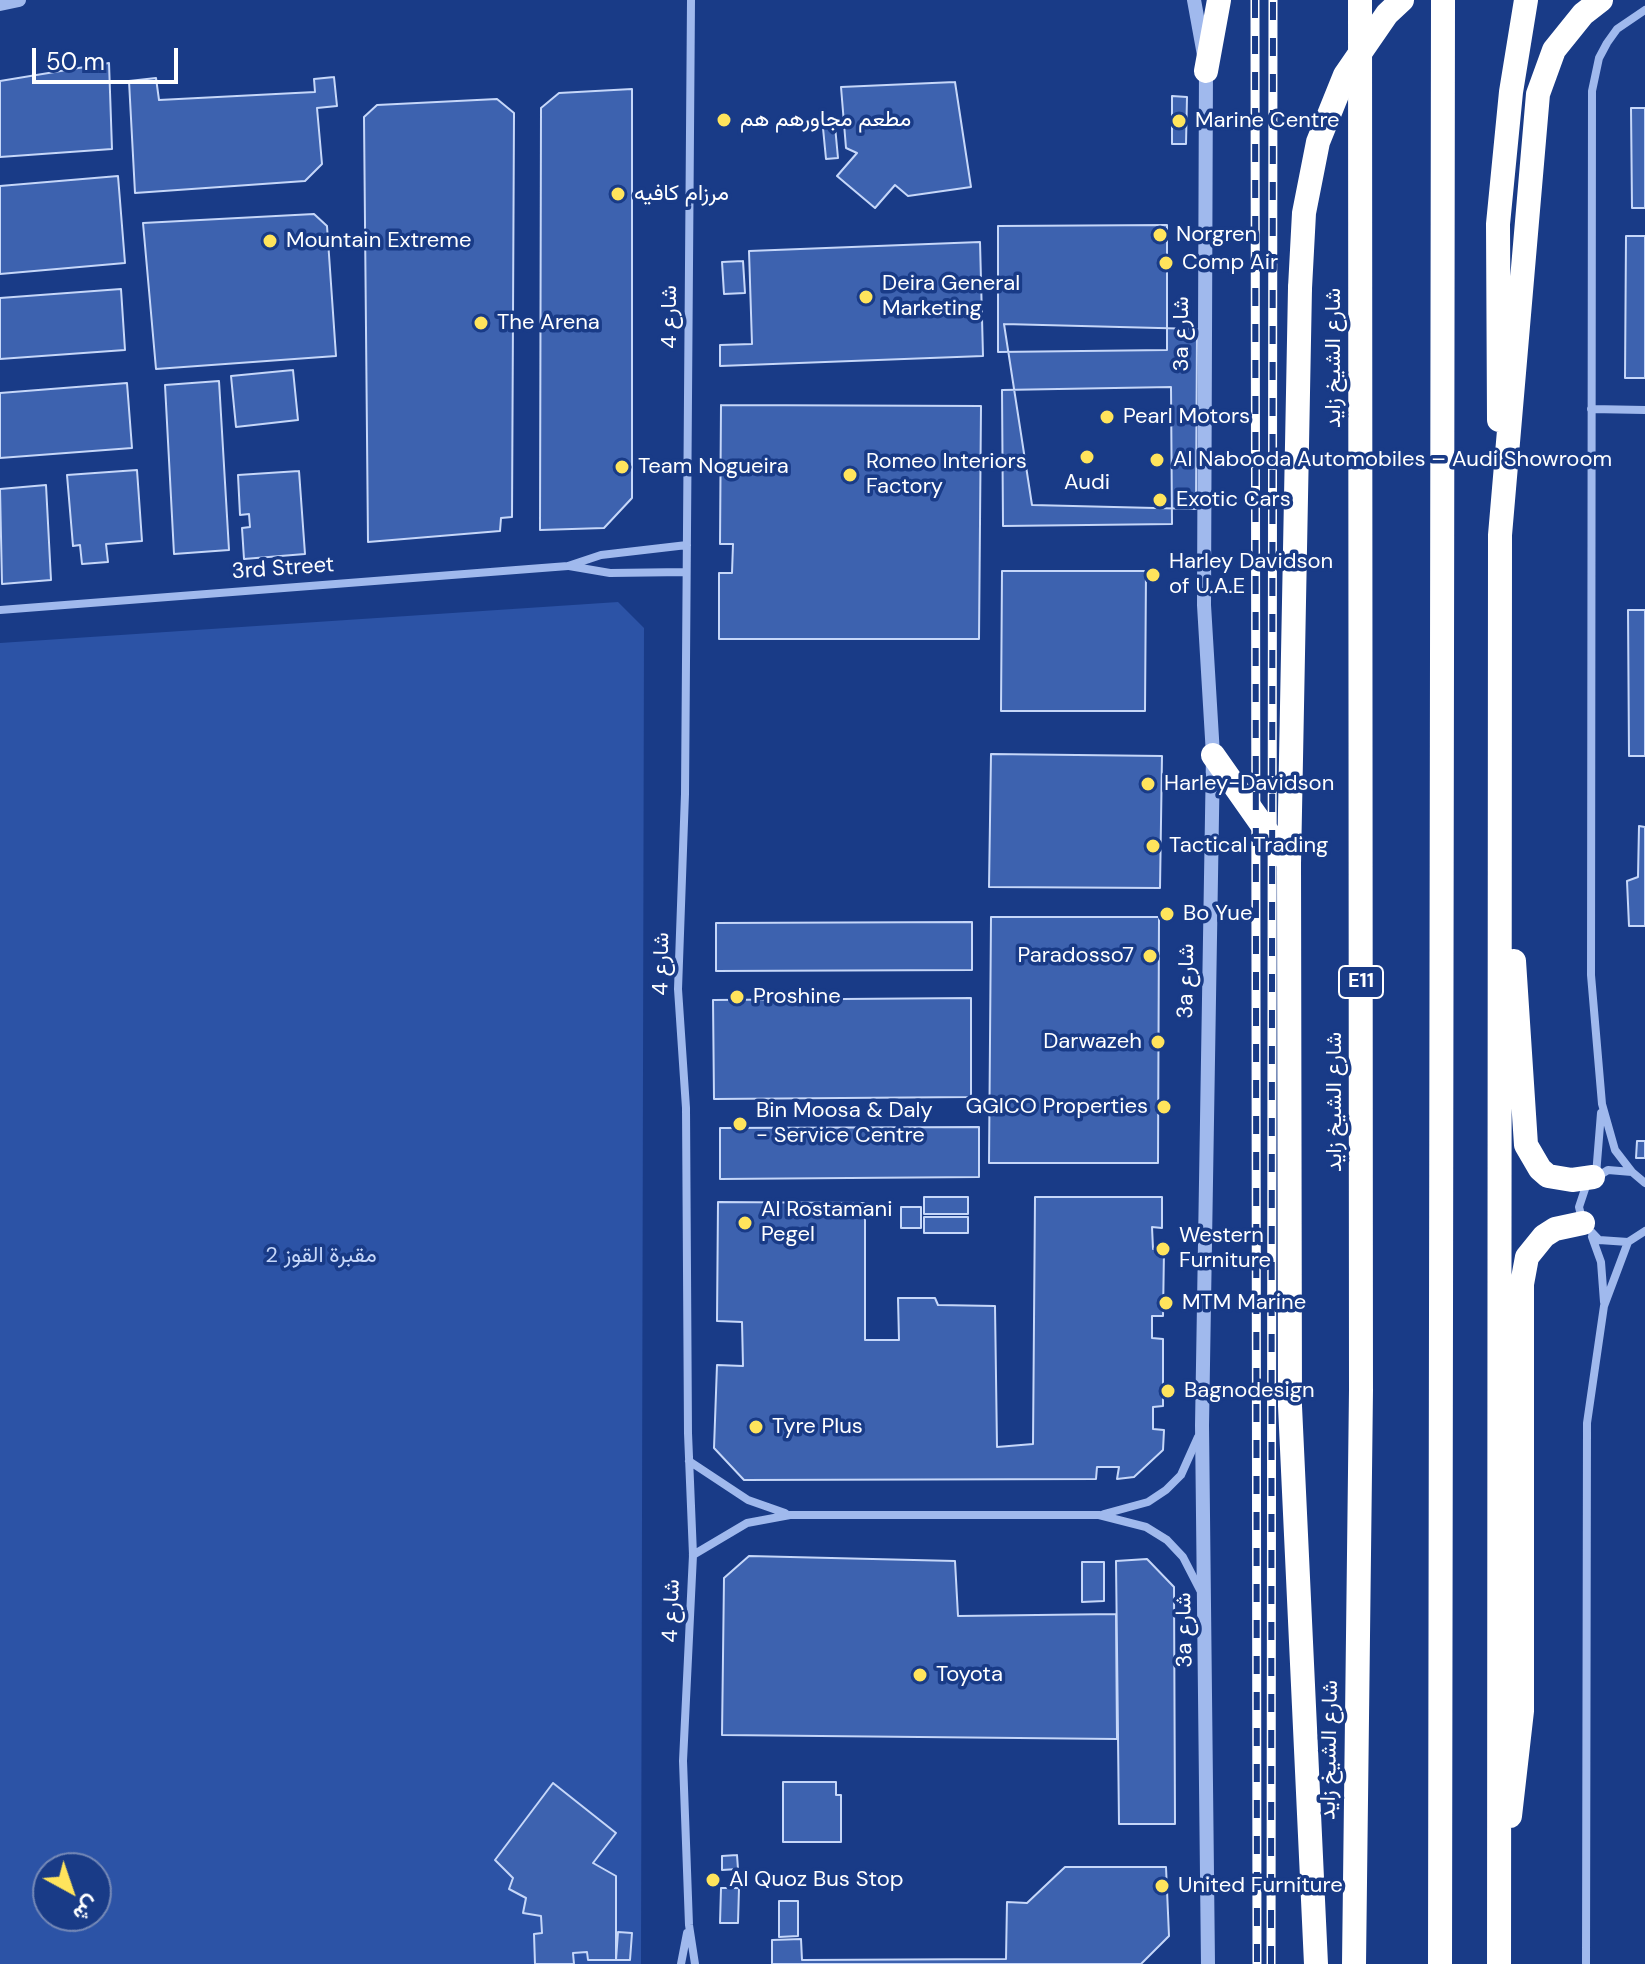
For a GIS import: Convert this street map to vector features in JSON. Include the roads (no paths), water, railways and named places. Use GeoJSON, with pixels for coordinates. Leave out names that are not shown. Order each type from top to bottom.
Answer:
{"type":"FeatureCollection","features":[{"type":"Feature","properties":{"kind":"highway"},"geometry":{"type":"LineString","coordinates":[[1206,71],[1219,0]]}},
{"type":"Feature","properties":{"kind":"highway","name":"شارع الشيخ زايد"},"geometry":{"type":"LineString","coordinates":[[1354,1964],[1361,1390],[1360,0]]}},
{"type":"Feature","properties":{"kind":"highway"},"geometry":{"type":"LineString","coordinates":[[1316,1964],[1290,1406],[1289,863],[1300,288],[1304,213],[1318,142],[1345,75],[1387,14],[1402,0]]}},
{"type":"Feature","properties":{"kind":"highway"},"geometry":{"type":"LineString","coordinates":[[1440,1964],[1443,0]]}},
{"type":"Feature","properties":{"kind":"highway"},"geometry":{"type":"LineString","coordinates":[[1503,478],[1497,338],[1498,224],[1511,92],[1526,0]]}},
{"type":"Feature","properties":{"kind":"highway"},"geometry":{"type":"LineString","coordinates":[[1499,1964],[1497,1289],[1501,862],[1498,591],[1503,478],[1519,339],[1538,94],[1544,71],[1567,31],[1601,0]]}},
{"type":"Feature","properties":{"kind":"highway"},"geometry":{"type":"LineString","coordinates":[[1213,755],[1289,863]]}},
{"type":"Feature","properties":{"kind":"highway"},"geometry":{"type":"LineString","coordinates":[[1501,862],[1513,956],[1526,1145],[1540,1169],[1548,1176],[1572,1180],[1595,1176]]}},
{"type":"Feature","properties":{"kind":"highway"},"geometry":{"type":"LineString","coordinates":[[1500,1861],[1515,1787],[1522,1711],[1524,1270],[1527,1257],[1544,1236],[1555,1229],[1587,1229]]}},
{"type":"Feature","properties":{"kind":"street"},"geometry":{"type":"LineString","coordinates":[[0,4],[19,0]]}},
{"type":"Feature","properties":{"kind":"street"},"geometry":{"type":"LineString","coordinates":[[1194,0],[1206,71]]}},
{"type":"Feature","properties":{"kind":"street","name":"3a شارع"},"geometry":{"type":"LineString","coordinates":[[1205,0],[1204,605],[1213,755],[1202,1425],[1207,1605],[1208,1964]]}},
{"type":"Feature","properties":{"kind":"street","name":"شارع 4"},"geometry":{"type":"LineString","coordinates":[[690,1],[685,794],[678,989],[686,1108],[689,1461],[693,1555],[683,1761],[689,1925],[695,1964]]}},
{"type":"Feature","properties":{"kind":"street"},"geometry":{"type":"LineString","coordinates":[[1586,1964],[1587,1423],[1604,1306],[1601,1262],[1587,1229],[1580,1198],[1595,1176],[1602,1104],[1591,953],[1592,91],[1599,58],[1607,43],[1617,29],[1645,10]]}},
{"type":"Feature","properties":{"kind":"street"},"geometry":{"type":"LineString","coordinates":[[1591,409],[1645,410]]}},
{"type":"Feature","properties":{"kind":"street"},"geometry":{"type":"LineString","coordinates":[[568,566],[601,555],[687,545]]}},
{"type":"Feature","properties":{"kind":"street"},"geometry":{"type":"LineString","coordinates":[[568,566],[610,573],[686,572]]}},
{"type":"Feature","properties":{"kind":"street","name":"3rd Street"},"geometry":{"type":"LineString","coordinates":[[0,610],[568,566]]}},
{"type":"Feature","properties":{"kind":"street"},"geometry":{"type":"LineString","coordinates":[[1602,1104],[1615,1150],[1645,1183]]}},
{"type":"Feature","properties":{"kind":"street"},"geometry":{"type":"LineString","coordinates":[[1595,1176],[1608,1170],[1632,1172]]}},
{"type":"Feature","properties":{"kind":"street"},"geometry":{"type":"LineString","coordinates":[[1587,1229],[1608,1243],[1628,1242],[1645,1231]]}},
{"type":"Feature","properties":{"kind":"street"},"geometry":{"type":"LineString","coordinates":[[1604,1306],[1628,1242]]}},
{"type":"Feature","properties":{"kind":"street"},"geometry":{"type":"LineString","coordinates":[[1099,1515],[1148,1502],[1166,1490],[1192,1456],[1202,1425]]}},
{"type":"Feature","properties":{"kind":"street"},"geometry":{"type":"LineString","coordinates":[[689,1461],[748,1500],[790,1515]]}},
{"type":"Feature","properties":{"kind":"street"},"geometry":{"type":"LineString","coordinates":[[693,1555],[747,1523],[790,1515],[1099,1515],[1146,1527],[1167,1540],[1183,1557],[1207,1605]]}},
{"type":"Feature","properties":{"kind":"street","name":"شارع 4"},"geometry":{"type":"LineString","coordinates":[[681,1964],[689,1925]]}},
{"type":"Feature","properties":{"kind":"street"},"geometry":{"type":"LineString","coordinates":[[1201,1964],[1208,1942]]}},
{"type":"Feature","properties":{"kind":"railway"},"geometry":{"type":"LineString","coordinates":[[1255,0],[1257,1964]]}},
{"type":"Feature","properties":{"kind":"railway"},"geometry":{"type":"LineString","coordinates":[[1271,1964],[1273,0]]}},
{"type":"Feature","properties":{"kind":"place","name":"مطعم مجاورهم هم"},"geometry":{"type":"Point","coordinates":[724,120]}},
{"type":"Feature","properties":{"kind":"place","name":"Marine Centre"},"geometry":{"type":"Point","coordinates":[1179,121]}},
{"type":"Feature","properties":{"kind":"place","name":"مرزام كافيه"},"geometry":{"type":"Point","coordinates":[618,194]}},
{"type":"Feature","properties":{"kind":"place","name":"Norgren"},"geometry":{"type":"Point","coordinates":[1160,235]}},
{"type":"Feature","properties":{"kind":"place","name":"Mountain Extreme"},"geometry":{"type":"Point","coordinates":[270,241]}},
{"type":"Feature","properties":{"kind":"place","name":"Comp Air"},"geometry":{"type":"Point","coordinates":[1166,263]}},
{"type":"Feature","properties":{"kind":"place","name":"Deira General Marketing"},"geometry":{"type":"Point","coordinates":[866,297]}},
{"type":"Feature","properties":{"kind":"place","name":"The Arena"},"geometry":{"type":"Point","coordinates":[481,323]}},
{"type":"Feature","properties":{"kind":"place","name":"Pearl Motors"},"geometry":{"type":"Point","coordinates":[1107,417]}},
{"type":"Feature","properties":{"kind":"place","name":"Audi"},"geometry":{"type":"Point","coordinates":[1087,457]}},
{"type":"Feature","properties":{"kind":"place","name":"Al Nabooda Automobiles – Audi Showroom"},"geometry":{"type":"Point","coordinates":[1157,460]}},
{"type":"Feature","properties":{"kind":"place","name":"Team Nogueira"},"geometry":{"type":"Point","coordinates":[622,467]}},
{"type":"Feature","properties":{"kind":"place","name":"Romeo Interiors Factory"},"geometry":{"type":"Point","coordinates":[850,475]}},
{"type":"Feature","properties":{"kind":"place","name":"Exotic Cars"},"geometry":{"type":"Point","coordinates":[1160,500]}},
{"type":"Feature","properties":{"kind":"place","name":"Harley Davidson of U.A.E"},"geometry":{"type":"Point","coordinates":[1153,575]}},
{"type":"Feature","properties":{"kind":"place","name":"Harley-Davidson"},"geometry":{"type":"Point","coordinates":[1148,784]}},
{"type":"Feature","properties":{"kind":"place","name":"Tactical Trading"},"geometry":{"type":"Point","coordinates":[1153,846]}},
{"type":"Feature","properties":{"kind":"place","name":"Bo Yue"},"geometry":{"type":"Point","coordinates":[1167,914]}},
{"type":"Feature","properties":{"kind":"place","name":"Paradosso7"},"geometry":{"type":"Point","coordinates":[1150,956]}},
{"type":"Feature","properties":{"kind":"place","name":"Proshine"},"geometry":{"type":"Point","coordinates":[737,997]}},
{"type":"Feature","properties":{"kind":"place","name":"Darwazeh"},"geometry":{"type":"Point","coordinates":[1158,1042]}},
{"type":"Feature","properties":{"kind":"place","name":"GGICO Properties"},"geometry":{"type":"Point","coordinates":[1164,1107]}},
{"type":"Feature","properties":{"kind":"place","name":"Bin Moosa & Daly - Service Centre"},"geometry":{"type":"Point","coordinates":[740,1124]}},
{"type":"Feature","properties":{"kind":"place","name":"Al Rostamani Pegel"},"geometry":{"type":"Point","coordinates":[745,1223]}},
{"type":"Feature","properties":{"kind":"place","name":"Western Furniture"},"geometry":{"type":"Point","coordinates":[1163,1249]}},
{"type":"Feature","properties":{"kind":"place","name":"MTM Marine"},"geometry":{"type":"Point","coordinates":[1166,1303]}},
{"type":"Feature","properties":{"kind":"place","name":"Bagnodesign"},"geometry":{"type":"Point","coordinates":[1168,1391]}},
{"type":"Feature","properties":{"kind":"place","name":"Tyre Plus"},"geometry":{"type":"Point","coordinates":[756,1427]}},
{"type":"Feature","properties":{"kind":"place","name":"Toyota"},"geometry":{"type":"Point","coordinates":[920,1675]}},
{"type":"Feature","properties":{"kind":"place","name":"Al Quoz Bus Stop"},"geometry":{"type":"Point","coordinates":[713,1880]}},
{"type":"Feature","properties":{"kind":"place","name":"United Furniture"},"geometry":{"type":"Point","coordinates":[1162,1886]}},
{"type":"Feature","properties":{"kind":"park label","name":"مقبرة القوز 2"},"geometry":{"type":"Point","coordinates":[321,1256]}}]}
